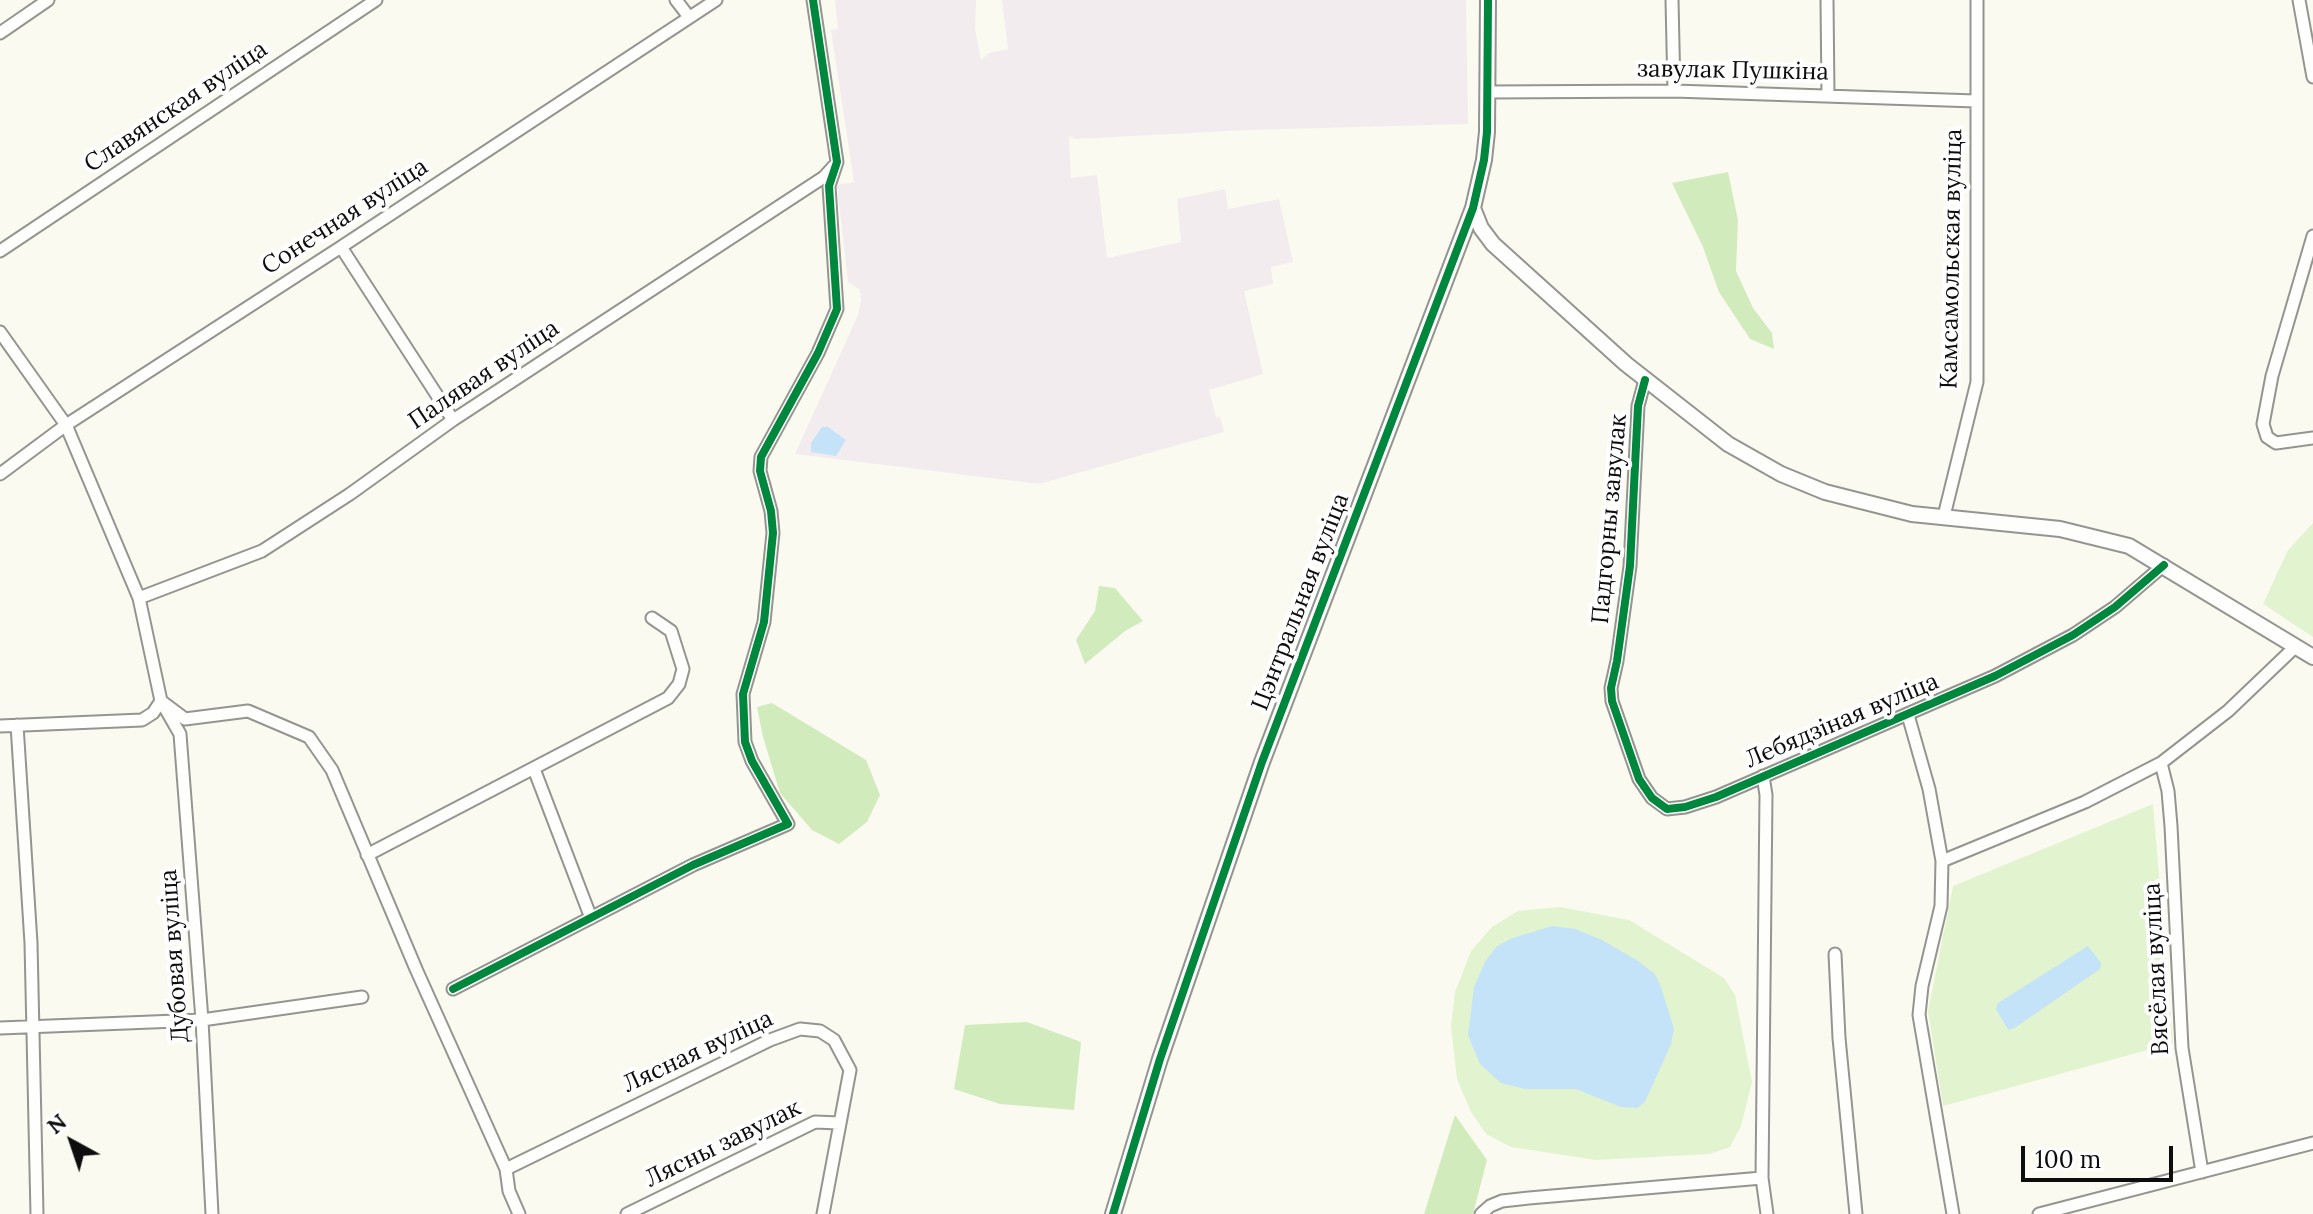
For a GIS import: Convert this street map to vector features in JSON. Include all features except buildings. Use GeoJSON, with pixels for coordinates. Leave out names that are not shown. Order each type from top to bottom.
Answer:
{"type":"FeatureCollection","features":[{"type":"Feature","properties":{"kind":"street"},"geometry":{"type":"LineString","coordinates":[[0,33],[48,0]]}},
{"type":"Feature","properties":{"kind":"street","name":"Славянская вуліца"},"geometry":{"type":"LineString","coordinates":[[0,251],[376,0]]}},
{"type":"Feature","properties":{"kind":"street"},"geometry":{"type":"LineString","coordinates":[[676,0],[689,17]]}},
{"type":"Feature","properties":{"kind":"street","name":"Сонечная вуліца"},"geometry":{"type":"LineString","coordinates":[[0,474],[66,425],[716,0]]}},
{"type":"Feature","properties":{"kind":"street"},"geometry":{"type":"LineString","coordinates":[[453,989],[693,865],[788,824],[752,761],[745,742],[742,714],[743,694],[764,622],[773,533],[771,511],[760,471],[761,457],[818,353],[837,309],[829,186],[837,162],[813,0]]}},
{"type":"Feature","properties":{"kind":"street","name":"Цэнтральная вуліца"},"geometry":{"type":"LineString","coordinates":[[1113,1214],[1160,1059],[1262,762],[1473,208],[1484,160],[1489,92],[1488,0]]}},
{"type":"Feature","properties":{"kind":"street"},"geometry":{"type":"LineString","coordinates":[[1672,0],[1674,91]]}},
{"type":"Feature","properties":{"kind":"street"},"geometry":{"type":"LineString","coordinates":[[1827,0],[1828,95]]}},
{"type":"Feature","properties":{"kind":"street","name":"Камсамольская вуліца"},"geometry":{"type":"LineString","coordinates":[[1944,516],[1977,382],[1977,0]]}},
{"type":"Feature","properties":{"kind":"street"},"geometry":{"type":"LineString","coordinates":[[2299,0],[2313,77]]}},
{"type":"Feature","properties":{"kind":"street","name":"завулак Пушкіна"},"geometry":{"type":"LineString","coordinates":[[1489,92],[1674,91],[1976,101]]}},
{"type":"Feature","properties":{"kind":"street","name":"Палявая вуліца"},"geometry":{"type":"LineString","coordinates":[[139,598],[262,551],[350,494],[453,420],[824,177],[837,162]]}},
{"type":"Feature","properties":{"kind":"street"},"geometry":{"type":"LineString","coordinates":[[1473,208],[1481,228],[1493,244],[1645,380],[1728,444],[1781,474],[1825,492],[1897,511],[2060,529],[2129,546],[2313,657]]}},
{"type":"Feature","properties":{"kind":"street"},"geometry":{"type":"LineString","coordinates":[[2313,236],[2272,376],[2263,424],[2267,437],[2276,443],[2313,438]]}},
{"type":"Feature","properties":{"kind":"street"},"geometry":{"type":"LineString","coordinates":[[341,247],[453,420]]}},
{"type":"Feature","properties":{"kind":"street","name":"Дубовая вуліца"},"geometry":{"type":"LineString","coordinates":[[0,332],[66,425],[139,598],[161,701],[180,734],[202,1020],[212,1214]]}},
{"type":"Feature","properties":{"kind":"street","name":"Падгорны завулак"},"geometry":{"type":"LineString","coordinates":[[1617,661],[1630,566],[1638,406],[1645,380]]}},
{"type":"Feature","properties":{"kind":"street","name":"Лебядзіная вуліца"},"geometry":{"type":"LineString","coordinates":[[1617,661],[1611,688],[1612,701],[1639,779],[1652,798],[1667,809],[1685,807],[1995,676],[2073,635],[2115,607],[2164,565]]}},
{"type":"Feature","properties":{"kind":"street"},"geometry":{"type":"LineString","coordinates":[[367,855],[668,698],[679,684],[683,669],[671,631],[652,618]]}},
{"type":"Feature","properties":{"kind":"street"},"geometry":{"type":"LineString","coordinates":[[1942,861],[2085,802],[2161,763],[2228,711],[2295,647]]}},
{"type":"Feature","properties":{"kind":"street"},"geometry":{"type":"LineString","coordinates":[[0,726],[142,720],[153,713],[161,701],[185,719],[248,711],[309,737],[332,770],[506,1169],[509,1191],[519,1214]]}},
{"type":"Feature","properties":{"kind":"street"},"geometry":{"type":"LineString","coordinates":[[1908,715],[1929,789],[1942,861],[1941,906],[1922,986],[1919,1015],[1953,1214]]}},
{"type":"Feature","properties":{"kind":"street"},"geometry":{"type":"LineString","coordinates":[[17,725],[31,943],[37,1214]]}},
{"type":"Feature","properties":{"kind":"street","name":"Вясёлая вуліца"},"geometry":{"type":"LineString","coordinates":[[2161,763],[2170,814],[2182,1048],[2202,1172]]}},
{"type":"Feature","properties":{"kind":"street"},"geometry":{"type":"LineString","coordinates":[[534,769],[591,918]]}},
{"type":"Feature","properties":{"kind":"street","name":"Лебядзіная вуліца"},"geometry":{"type":"LineString","coordinates":[[1763,776],[1766,795],[1762,1178],[1767,1214]]}},
{"type":"Feature","properties":{"kind":"street"},"geometry":{"type":"LineString","coordinates":[[1835,954],[1839,1038],[1856,1214]]}},
{"type":"Feature","properties":{"kind":"street"},"geometry":{"type":"LineString","coordinates":[[0,1028],[202,1020],[362,997]]}},
{"type":"Feature","properties":{"kind":"street","name":"Лясная вуліца"},"geometry":{"type":"LineString","coordinates":[[506,1169],[770,1040],[800,1029],[820,1031],[834,1040],[850,1070],[823,1214]]}},
{"type":"Feature","properties":{"kind":"street","name":"Лясны завулак"},"geometry":{"type":"LineString","coordinates":[[627,1214],[815,1122],[839,1123]]}},
{"type":"Feature","properties":{"kind":"street"},"geometry":{"type":"LineString","coordinates":[[2039,1214],[2313,1143]]}},
{"type":"Feature","properties":{"kind":"street"},"geometry":{"type":"LineString","coordinates":[[1481,1214],[1502,1201],[1762,1178]]}},
{"type":"Feature","properties":{"kind":"shaded area"},"geometry":{"type":"Polygon","coordinates":[[[835,0],[976,0],[975,29],[981,60],[989,53],[1008,49],[1002,0],[1466,0],[1468,124],[1075,139],[1069,136],[1071,178],[1097,175],[1107,258],[1181,242],[1177,199],[1225,189],[1228,209],[1279,199],[1293,262],[1271,267],[1273,284],[1244,291],[1263,374],[1209,390],[1216,417],[1220,417],[1224,432],[1039,484],[795,454],[858,315],[861,301],[860,290],[848,282],[837,185],[854,182],[831,30],[838,29],[835,0]]]}},
{"type":"Feature","properties":{"kind":"green space"},"geometry":{"type":"Polygon","coordinates":[[[1728,172],[1738,220],[1736,271],[1753,308],[1772,333],[1774,349],[1750,339],[1719,292],[1703,247],[1672,183],[1728,172]]]}},
{"type":"Feature","properties":{"kind":"green space"},"geometry":{"type":"Polygon","coordinates":[[[2313,523],[2313,637],[2263,604],[2288,550],[2313,523]]]}},
{"type":"Feature","properties":{"kind":"green space"},"geometry":{"type":"Polygon","coordinates":[[[1099,586],[1115,588],[1143,621],[1125,631],[1085,664],[1076,640],[1095,611],[1099,586]]]}},
{"type":"Feature","properties":{"kind":"green space"},"geometry":{"type":"Polygon","coordinates":[[[772,703],[866,760],[880,795],[867,822],[839,844],[812,830],[780,793],[757,707],[772,703]]]}},
{"type":"Feature","properties":{"kind":"green space"},"geometry":{"type":"Polygon","coordinates":[[[2153,804],[2173,1043],[1943,1106],[1928,1011],[1953,886],[2153,804]]]}},
{"type":"Feature","properties":{"kind":"green space"},"geometry":{"type":"Polygon","coordinates":[[[1560,907],[1629,920],[1724,978],[1735,995],[1752,1082],[1741,1126],[1730,1147],[1710,1154],[1596,1160],[1511,1147],[1486,1134],[1471,1112],[1457,1079],[1451,1027],[1455,992],[1471,951],[1492,927],[1518,911],[1560,907]]]}},
{"type":"Feature","properties":{"kind":"green space"},"geometry":{"type":"Polygon","coordinates":[[[1027,1022],[1081,1042],[1074,1110],[1000,1104],[954,1089],[965,1025],[1027,1022]]]}},
{"type":"Feature","properties":{"kind":"green space"},"geometry":{"type":"Polygon","coordinates":[[[1455,1115],[1487,1160],[1473,1214],[1424,1214],[1455,1115]]]}},
{"type":"Feature","properties":{"kind":"water"},"geometry":{"type":"Polygon","coordinates":[[[822,427],[828,427],[846,440],[836,456],[811,452],[811,443],[822,427]]]}},
{"type":"Feature","properties":{"kind":"water"},"geometry":{"type":"Polygon","coordinates":[[[1552,926],[1575,929],[1602,940],[1655,974],[1674,1029],[1671,1044],[1645,1102],[1637,1108],[1621,1107],[1576,1089],[1525,1089],[1501,1083],[1480,1064],[1468,1035],[1474,987],[1485,962],[1496,947],[1510,939],[1552,926]]]}},
{"type":"Feature","properties":{"kind":"water"},"geometry":{"type":"Polygon","coordinates":[[[2088,946],[2101,963],[2100,969],[2009,1030],[1996,1009],[1998,1003],[2088,946]]]}},
{"type":"Feature","properties":{"kind":"cycle path"},"geometry":{"type":"LineString","coordinates":[[453,989],[693,865],[788,824],[752,761],[745,742],[743,694],[764,622],[773,533],[771,511],[760,471],[761,457],[818,353],[837,309],[829,186],[837,162],[813,0]]}},
{"type":"Feature","properties":{"kind":"cycle path"},"geometry":{"type":"LineString","coordinates":[[1113,1214],[1160,1059],[1262,762],[1473,208],[1487,132],[1488,0]]}},
{"type":"Feature","properties":{"kind":"cycle path"},"geometry":{"type":"LineString","coordinates":[[1645,380],[1638,406],[1630,566],[1611,688],[1612,701],[1639,779],[1652,798],[1667,809],[1716,797],[1995,676],[2073,635],[2115,607],[2164,565]]}}]}
